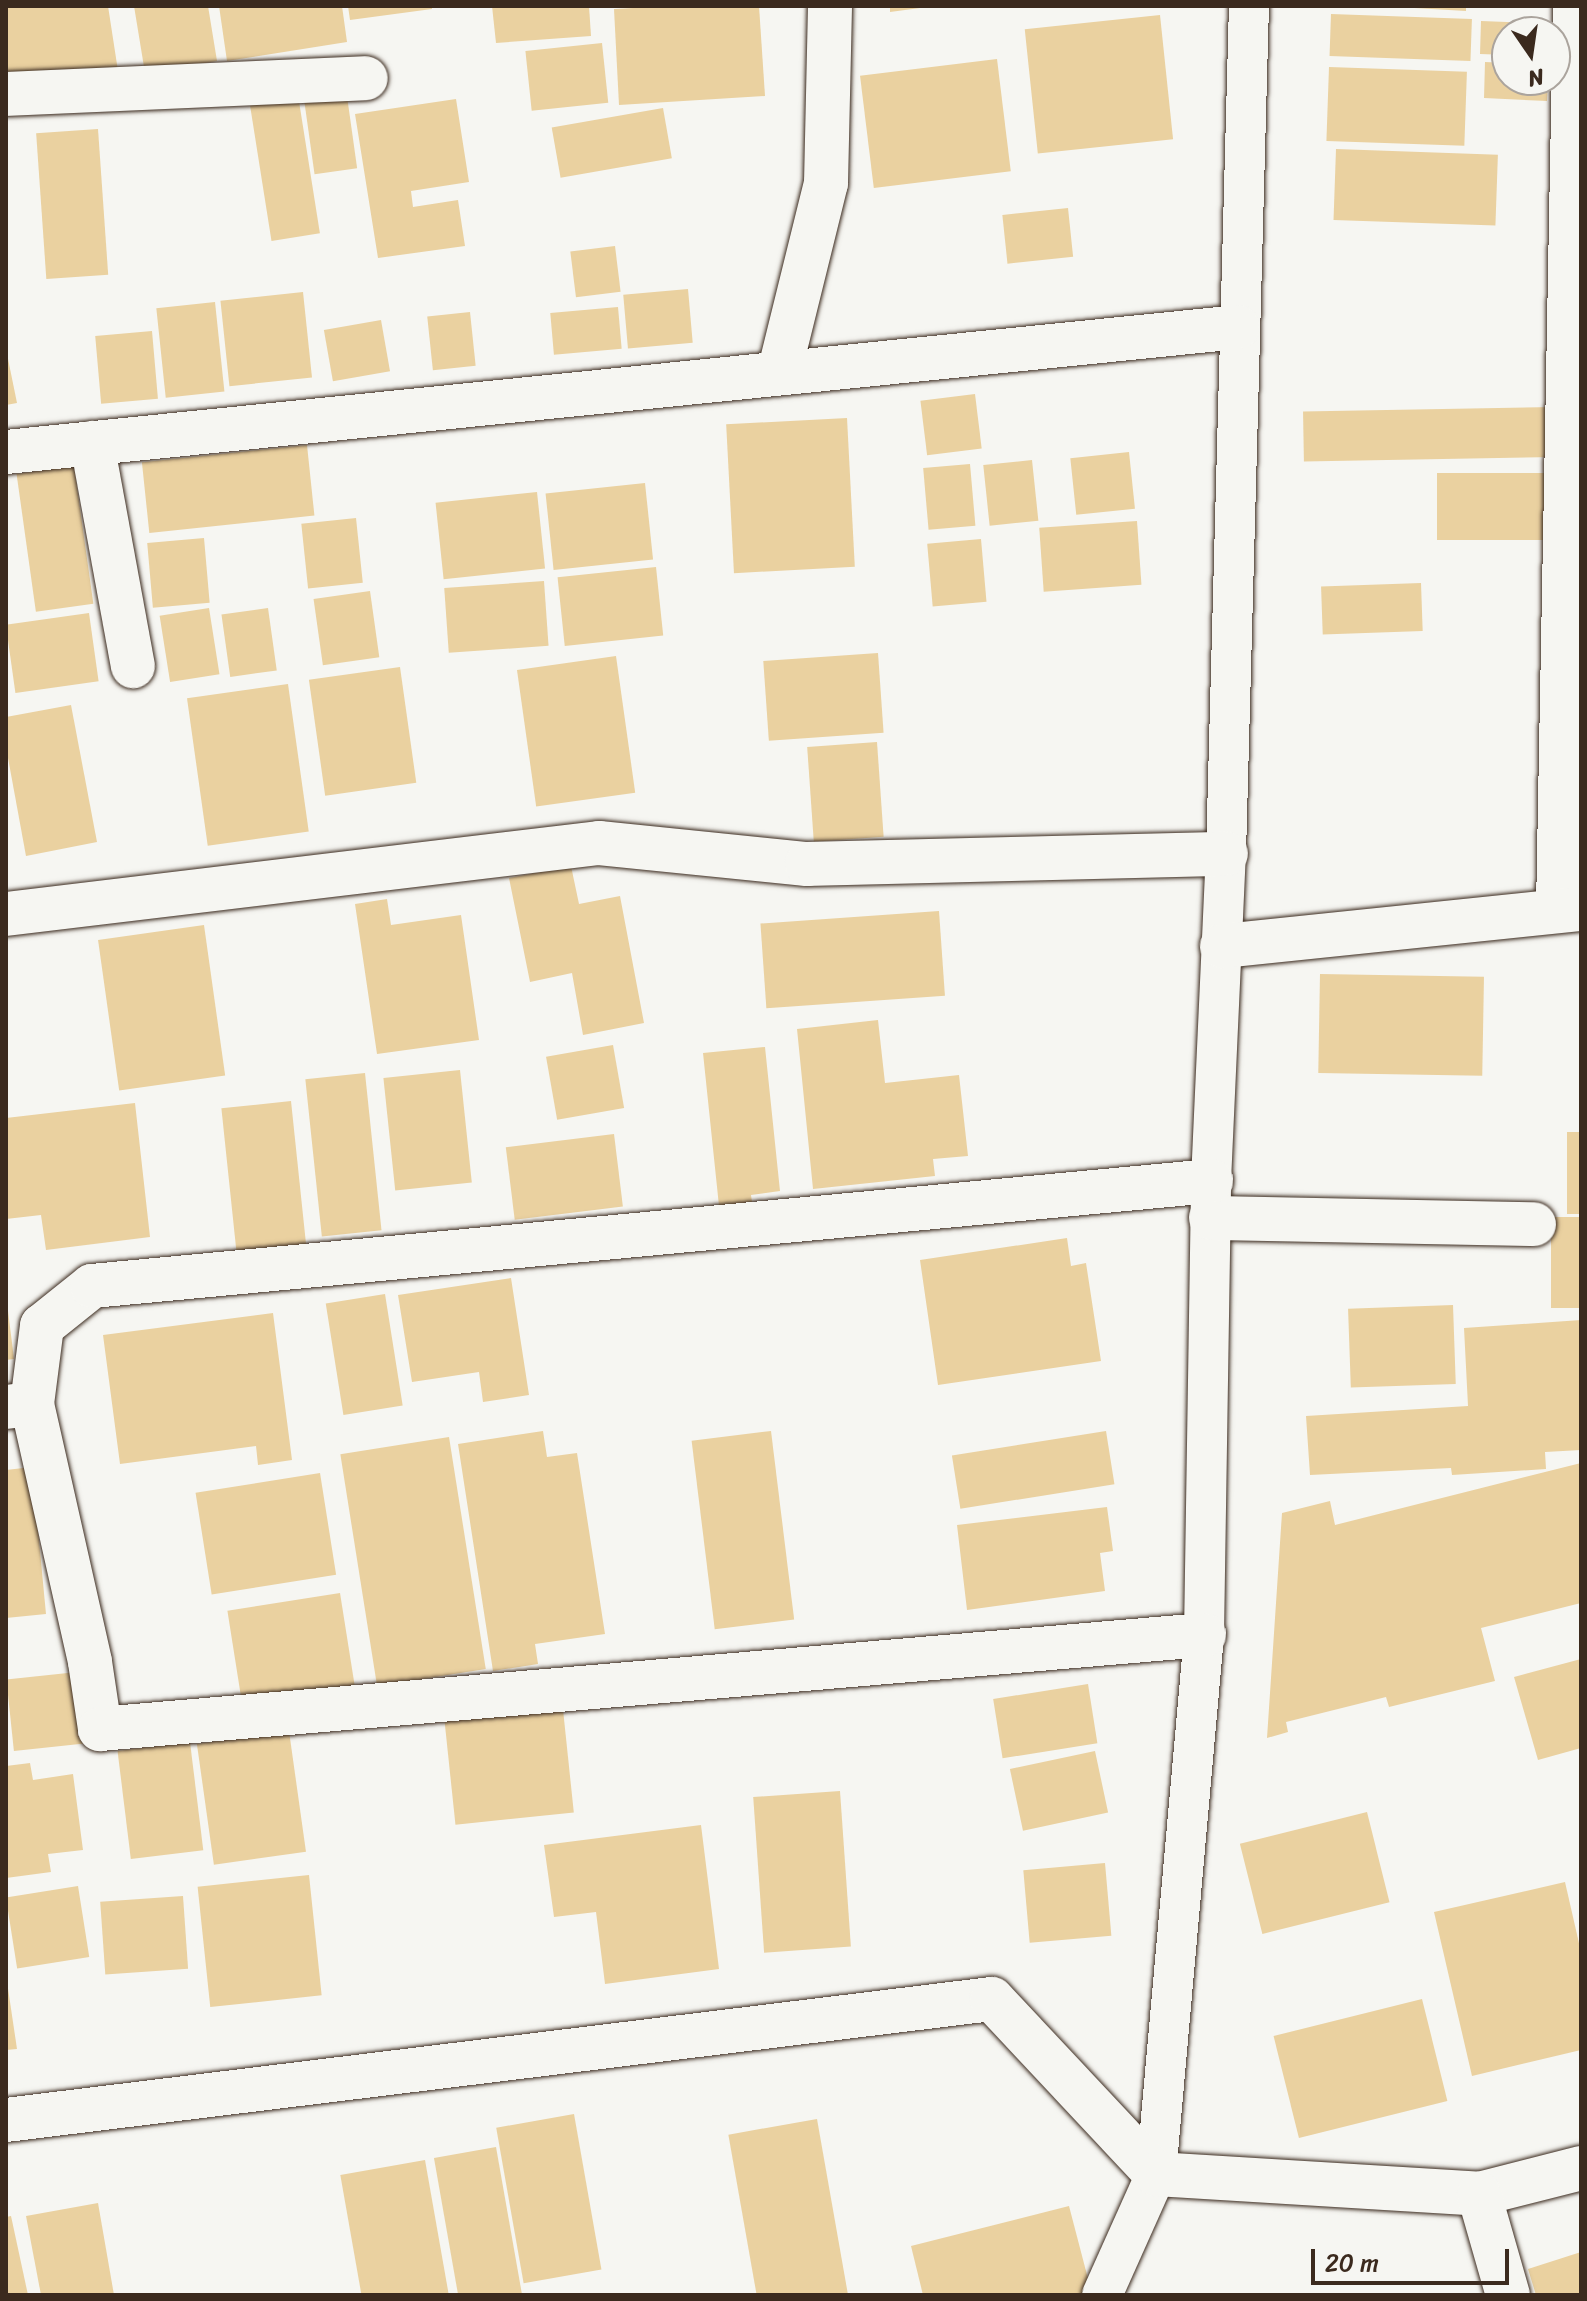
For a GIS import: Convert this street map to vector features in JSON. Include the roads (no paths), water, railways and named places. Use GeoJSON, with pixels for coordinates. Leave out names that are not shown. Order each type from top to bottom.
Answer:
{"type":"FeatureCollection","features":[{"type":"Feature","properties":{"kind":"street"},"geometry":{"type":"LineString","coordinates":[[779,373],[826,183],[830,6]]}},
{"type":"Feature","properties":{"kind":"street"},"geometry":{"type":"LineString","coordinates":[[1222,946],[1570,909],[1575,6]]}},
{"type":"Feature","properties":{"kind":"street"},"geometry":{"type":"LineString","coordinates":[[6,94],[366,78]]}},
{"type":"Feature","properties":{"kind":"street"},"geometry":{"type":"LineString","coordinates":[[6,452],[1238,327]]}},
{"type":"Feature","properties":{"kind":"street"},"geometry":{"type":"LineString","coordinates":[[92,443],[133,666]]}},
{"type":"Feature","properties":{"kind":"street"},"geometry":{"type":"LineString","coordinates":[[6,914],[599,843],[807,864],[1226,854]]}},
{"type":"Feature","properties":{"kind":"street"},"geometry":{"type":"LineString","coordinates":[[1204,1635],[100,1729],[90,1662],[19,1406],[42,1326],[92,1286],[1211,1199],[1534,1224]]}},
{"type":"Feature","properties":{"kind":"street"},"geometry":{"type":"LineString","coordinates":[[6,2120],[992,1999],[1156,2174],[1479,2194],[1581,2168]]}},
{"type":"Feature","properties":{"kind":"street"},"geometry":{"type":"LineString","coordinates":[[1479,2194],[1508,2295]]}},
{"type":"Feature","properties":{"kind":"lane"},"geometry":{"type":"LineString","coordinates":[[1102,2295],[1156,2174],[1204,1635],[1211,1199],[1226,854],[1249,6]]}}]}
